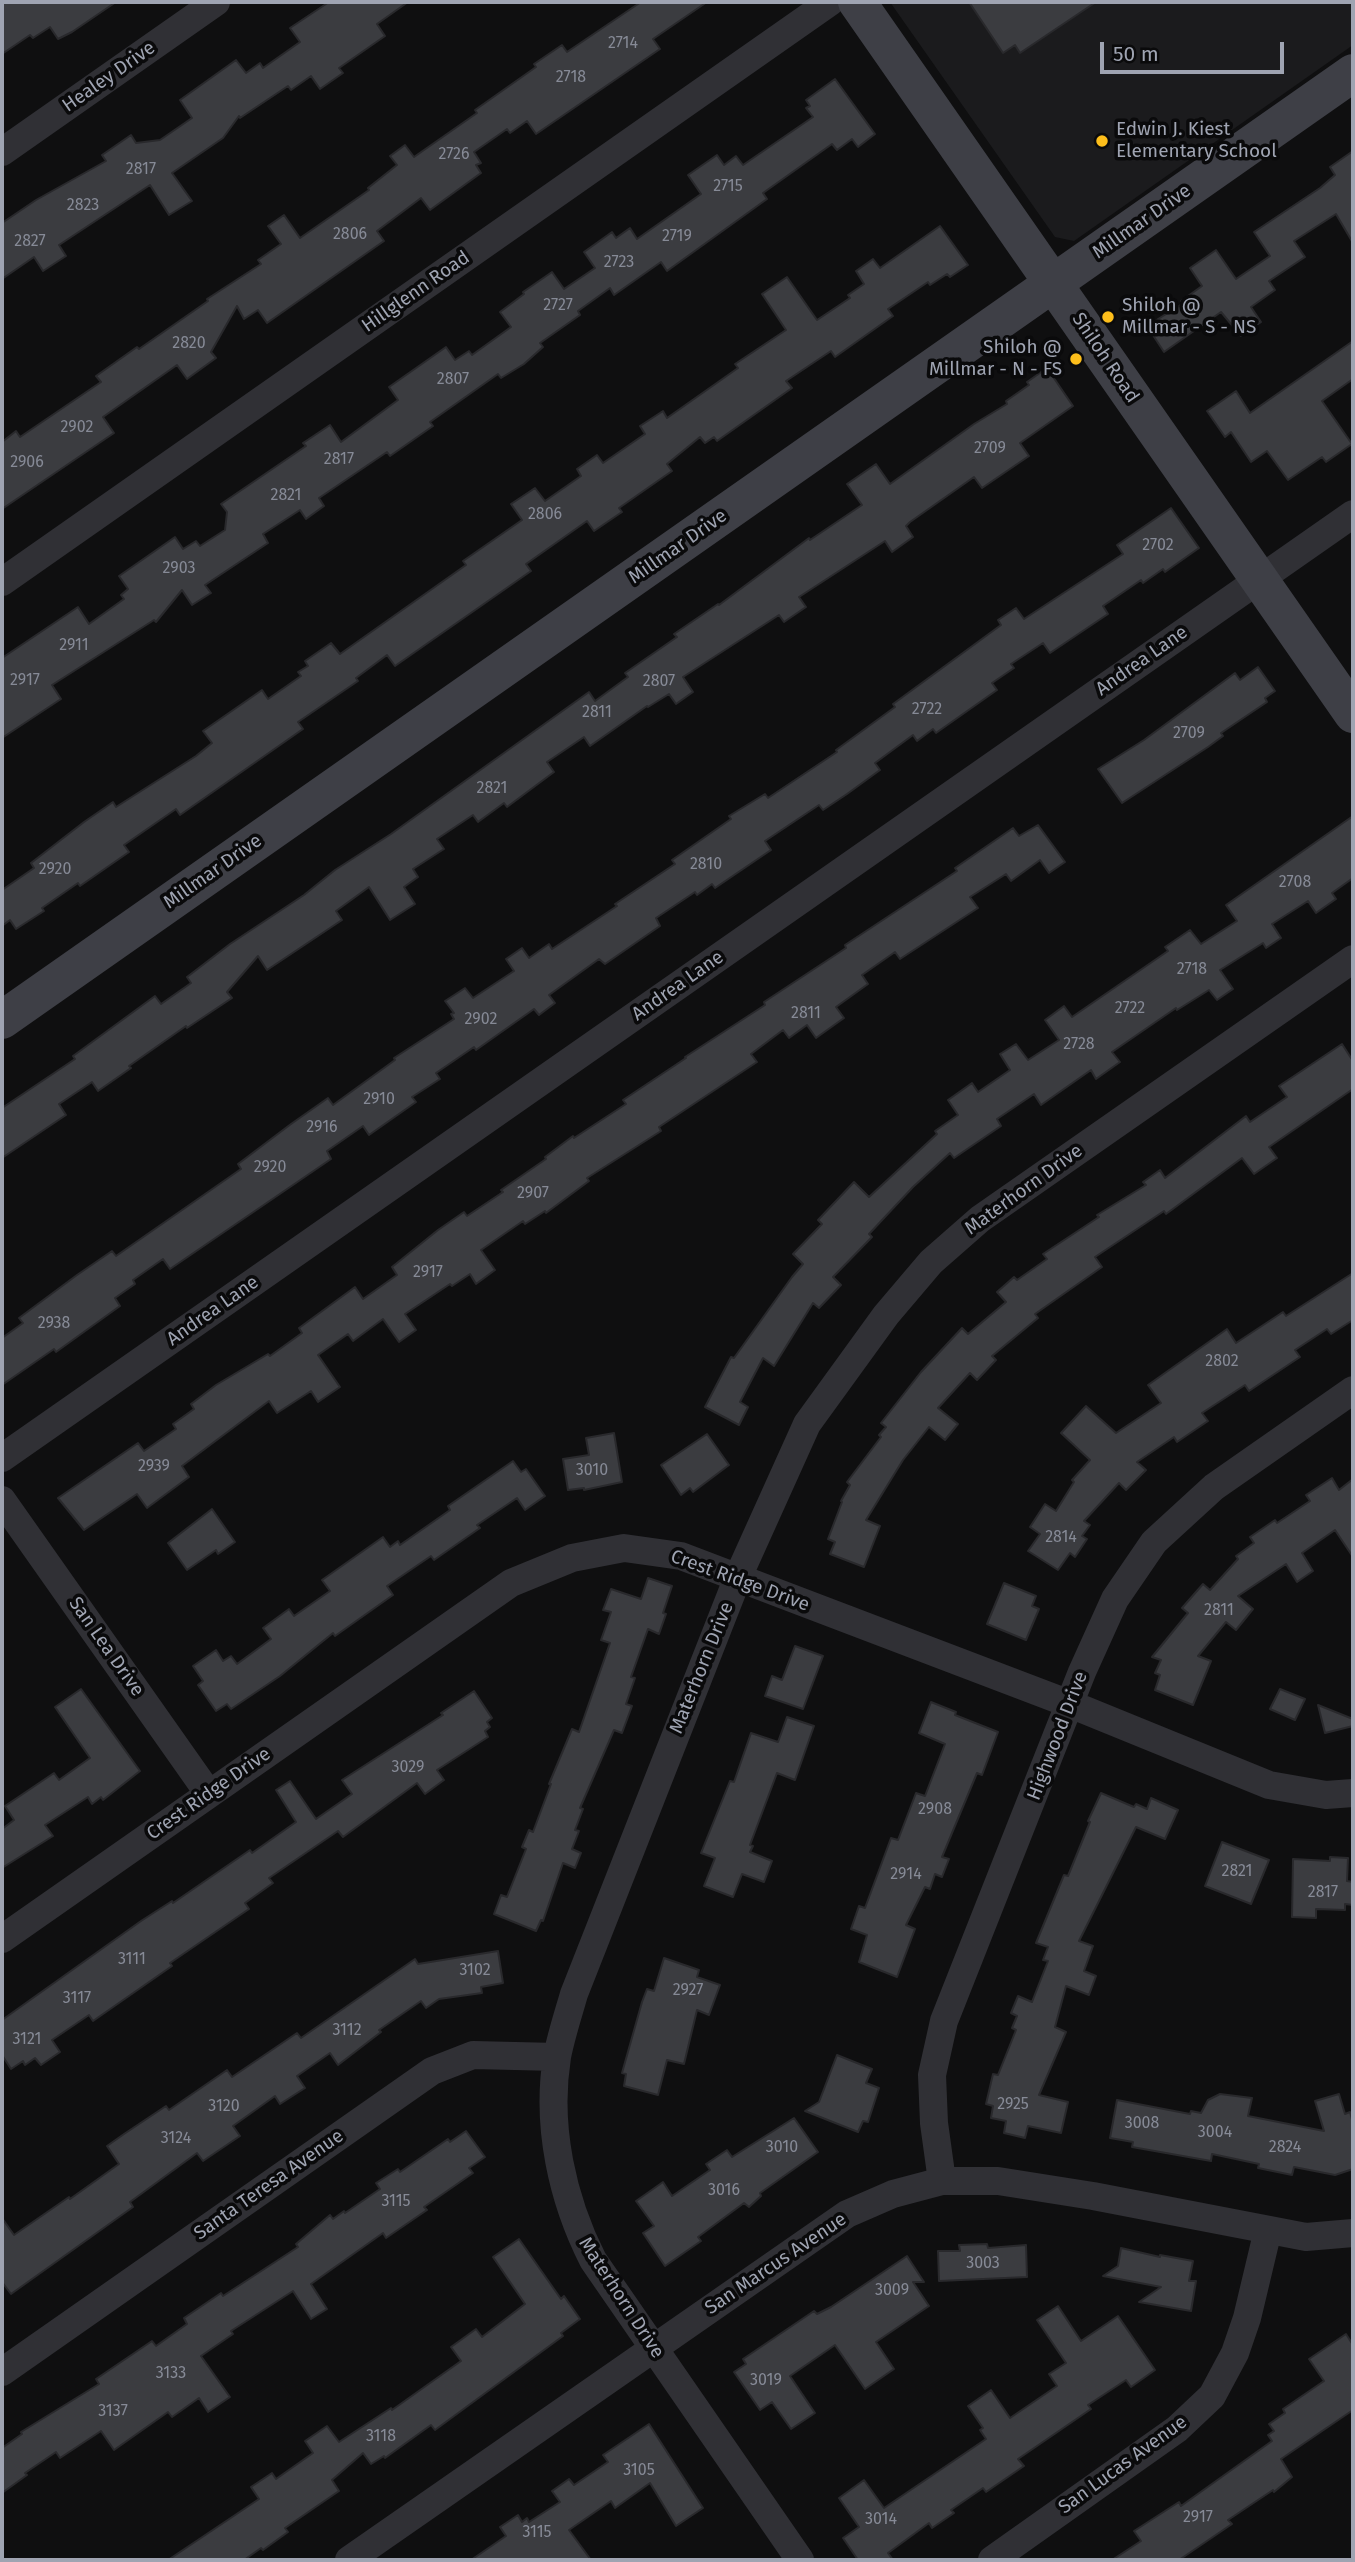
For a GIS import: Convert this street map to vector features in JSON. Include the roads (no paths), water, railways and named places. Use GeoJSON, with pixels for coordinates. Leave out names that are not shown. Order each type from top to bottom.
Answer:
{"type":"FeatureCollection","features":[{"type":"Feature","properties":{"kind":"street","name":"Healey Drive"},"geometry":{"type":"LineString","coordinates":[[2,152],[216,2]]}},
{"type":"Feature","properties":{"kind":"street","name":"Hillglenn Road"},"geometry":{"type":"LineString","coordinates":[[2,582],[830,2]]}},
{"type":"Feature","properties":{"kind":"street","name":"Shiloh Road"},"geometry":{"type":"LineString","coordinates":[[857,2],[1353,714]]}},
{"type":"Feature","properties":{"kind":"street","name":"Millmar Drive"},"geometry":{"type":"LineString","coordinates":[[2,1020],[1353,73]]}},
{"type":"Feature","properties":{"kind":"street","name":"Andrea Lane"},"geometry":{"type":"LineString","coordinates":[[2,1458],[1353,514]]}},
{"type":"Feature","properties":{"kind":"street","name":"Materhorn Drive"},"geometry":{"type":"LineString","coordinates":[[800,2560],[593,2260],[578,2231],[570,2207],[556,2139],[554,2100],[557,2057],[575,1994],[738,1577],[807,1424],[886,1315],[931,1262],[980,1219],[1353,959]]}},
{"type":"Feature","properties":{"kind":"street","name":"Highwood Drive"},"geometry":{"type":"LineString","coordinates":[[942,2181],[934,2123],[932,2075],[944,2021],[1070,1704],[1115,1599],[1154,1542],[1214,1486],[1353,1390]]}},
{"type":"Feature","properties":{"kind":"street","name":"San Lea Drive"},"geometry":{"type":"LineString","coordinates":[[2,1500],[209,1794]]}},
{"type":"Feature","properties":{"kind":"street","name":"Crest Ridge Drive"},"geometry":{"type":"LineString","coordinates":[[2,1939],[510,1583],[572,1558],[624,1548],[681,1556],[1070,1704],[1269,1785],[1326,1795],[1353,1793]]}},
{"type":"Feature","properties":{"kind":"street","name":"Santa Teresa Avenue"},"geometry":{"type":"LineString","coordinates":[[2,2372],[432,2071],[473,2055],[557,2057]]}},
{"type":"Feature","properties":{"kind":"street","name":"San Marcus Avenue"},"geometry":{"type":"LineString","coordinates":[[348,2560],[847,2214],[893,2194],[942,2181],[998,2181],[1093,2196],[1306,2237],[1353,2233]]}},
{"type":"Feature","properties":{"kind":"street","name":"San Lucas Avenue"},"geometry":{"type":"LineString","coordinates":[[992,2560],[1177,2429],[1212,2396],[1239,2342],[1268,2230]]}},
{"type":"Feature","properties":{"kind":"place","name":"Edwin J. Kiest Elementary School"},"geometry":{"type":"Point","coordinates":[1102,141]}},
{"type":"Feature","properties":{"kind":"place","name":"Shiloh @ Millmar - S - NS"},"geometry":{"type":"Point","coordinates":[1108,317]}},
{"type":"Feature","properties":{"kind":"place","name":"Shiloh @ Millmar - N - FS"},"geometry":{"type":"Point","coordinates":[1076,359]}}]}
